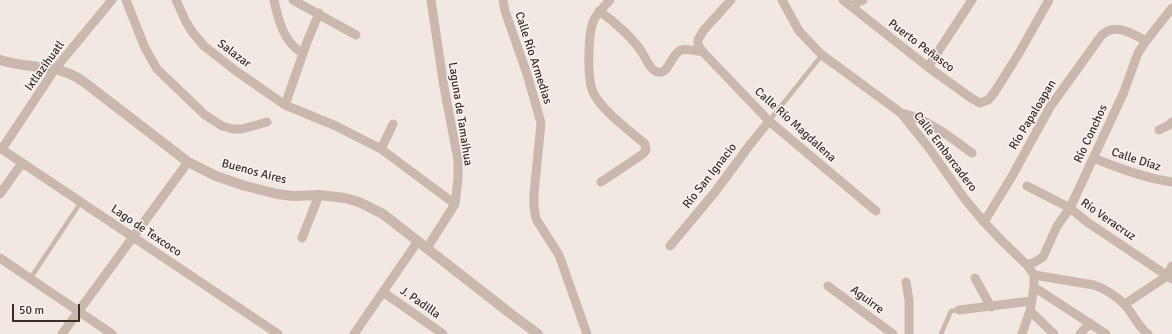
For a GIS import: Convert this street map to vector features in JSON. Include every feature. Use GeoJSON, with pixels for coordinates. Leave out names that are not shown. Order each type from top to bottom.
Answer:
{"type":"FeatureCollection","features":[{"type":"Feature","properties":{"kind":"street","name":"Ixtlazihuatl"},"geometry":{"type":"LineString","coordinates":[[1,148],[55,69],[112,0]]}},
{"type":"Feature","properties":{"kind":"street"},"geometry":{"type":"LineString","coordinates":[[126,0],[151,61],[164,77],[206,115],[222,126],[233,129],[242,129],[267,122]]}},
{"type":"Feature","properties":{"kind":"street","name":"Salazar"},"geometry":{"type":"LineString","coordinates":[[176,0],[186,22],[204,46],[236,71],[285,106],[336,126],[381,149],[455,204]]}},
{"type":"Feature","properties":{"kind":"street"},"geometry":{"type":"LineString","coordinates":[[274,0],[285,33],[294,48],[303,53]]}},
{"type":"Feature","properties":{"kind":"street"},"geometry":{"type":"LineString","coordinates":[[293,0],[319,13],[356,35]]}},
{"type":"Feature","properties":{"kind":"street","name":"Laguna de Tamaihua"},"geometry":{"type":"LineString","coordinates":[[427,248],[455,204],[458,179],[458,160],[444,87],[430,0]]}},
{"type":"Feature","properties":{"kind":"street","name":"Calle Río Armedias"},"geometry":{"type":"LineString","coordinates":[[502,0],[528,74],[541,123],[534,194],[536,219],[560,255],[587,334]]}},
{"type":"Feature","properties":{"kind":"street"},"geometry":{"type":"LineString","coordinates":[[601,182],[643,154],[646,150],[645,144],[602,106],[592,92],[589,72],[590,35],[593,22],[599,11],[610,0]]}},
{"type":"Feature","properties":{"kind":"street"},"geometry":{"type":"LineString","coordinates":[[703,52],[698,44],[700,36],[731,0]]}},
{"type":"Feature","properties":{"kind":"street","name":"Calle Embarcadero"},"geometry":{"type":"LineString","coordinates":[[782,0],[799,31],[822,55],[901,114],[929,148],[964,198],[984,222],[1027,265],[1034,275]]}},
{"type":"Feature","properties":{"kind":"street"},"geometry":{"type":"LineString","coordinates":[[847,3],[863,0]]}},
{"type":"Feature","properties":{"kind":"street"},"geometry":{"type":"LineString","coordinates":[[928,67],[972,0]]}},
{"type":"Feature","properties":{"kind":"street","name":"Puerto Peñasco"},"geometry":{"type":"LineString","coordinates":[[847,3],[928,67],[980,103],[988,100],[994,93],[1018,55],[1049,0]]}},
{"type":"Feature","properties":{"kind":"street","name":"Río Conchos"},"geometry":{"type":"LineString","coordinates":[[1027,265],[1043,257],[1057,226],[1070,208],[1123,94],[1135,60],[1146,41],[1172,8]]}},
{"type":"Feature","properties":{"kind":"street"},"geometry":{"type":"LineString","coordinates":[[599,11],[634,42],[653,70],[656,72],[661,73],[665,71],[677,53],[681,50],[703,52]]}},
{"type":"Feature","properties":{"kind":"street"},"geometry":{"type":"LineString","coordinates":[[285,106],[303,53],[319,13]]}},
{"type":"Feature","properties":{"kind":"street","name":"Río Papaloapan"},"geometry":{"type":"LineString","coordinates":[[984,222],[1011,178],[1055,98],[1101,36],[1105,32],[1113,29],[1127,31],[1146,41]]}},
{"type":"Feature","properties":{"kind":"street","name":"Calle Río Magdalena"},"geometry":{"type":"LineString","coordinates":[[703,52],[769,121],[876,211]]}},
{"type":"Feature","properties":{"kind":"street","name":"Buenos Aires"},"geometry":{"type":"LineString","coordinates":[[0,60],[13,64],[62,70],[78,77],[188,162],[216,176],[258,189],[293,196],[319,195],[345,198],[368,206],[383,214],[538,334]]}},
{"type":"Feature","properties":{"kind":"street"},"geometry":{"type":"LineString","coordinates":[[901,114],[914,116],[928,123],[972,153]]}},
{"type":"Feature","properties":{"kind":"street","name":"Río San Ignacio"},"geometry":{"type":"LineString","coordinates":[[670,246],[715,192],[769,121]]}},
{"type":"Feature","properties":{"kind":"street"},"geometry":{"type":"LineString","coordinates":[[1159,130],[1169,126],[1172,122]]}},
{"type":"Feature","properties":{"kind":"street"},"geometry":{"type":"LineString","coordinates":[[381,149],[393,124]]}},
{"type":"Feature","properties":{"kind":"street","name":"Lago de Texcoco"},"geometry":{"type":"LineString","coordinates":[[1,148],[278,334]]}},
{"type":"Feature","properties":{"kind":"street","name":"Calle Díaz"},"geometry":{"type":"LineString","coordinates":[[1093,158],[1151,179],[1172,182]]}},
{"type":"Feature","properties":{"kind":"street"},"geometry":{"type":"LineString","coordinates":[[0,194],[22,162]]}},
{"type":"Feature","properties":{"kind":"street"},"geometry":{"type":"LineString","coordinates":[[62,334],[188,162]]}},
{"type":"Feature","properties":{"kind":"street","name":"Río Veracruz"},"geometry":{"type":"LineString","coordinates":[[1027,186],[1070,208],[1087,222],[1169,277]]}},
{"type":"Feature","properties":{"kind":"street"},"geometry":{"type":"LineString","coordinates":[[302,238],[319,195]]}},
{"type":"Feature","properties":{"kind":"street"},"geometry":{"type":"LineString","coordinates":[[354,334],[418,241]]}},
{"type":"Feature","properties":{"kind":"street"},"geometry":{"type":"LineString","coordinates":[[0,258],[112,334]]}},
{"type":"Feature","properties":{"kind":"street"},"geometry":{"type":"LineString","coordinates":[[1125,304],[1169,277],[1172,266]]}},
{"type":"Feature","properties":{"kind":"street"},"geometry":{"type":"LineString","coordinates":[[1022,334],[1034,287],[1034,275],[1094,285],[1110,293],[1125,304],[1141,328],[1148,334]]}},
{"type":"Feature","properties":{"kind":"street"},"geometry":{"type":"LineString","coordinates":[[975,278],[991,307]]}},
{"type":"Feature","properties":{"kind":"street"},"geometry":{"type":"LineString","coordinates":[[906,282],[909,300],[909,334]]}},
{"type":"Feature","properties":{"kind":"street","name":"Aguirre"},"geometry":{"type":"LineString","coordinates":[[828,286],[892,334]]}},
{"type":"Feature","properties":{"kind":"street"},"geometry":{"type":"LineString","coordinates":[[1034,287],[1090,322],[1106,334]]}},
{"type":"Feature","properties":{"kind":"street","name":"J. Padilla"},"geometry":{"type":"LineString","coordinates":[[383,292],[443,334]]}},
{"type":"Feature","properties":{"kind":"street"},"geometry":{"type":"LineString","coordinates":[[958,310],[1030,306]]}},
{"type":"Feature","properties":{"kind":"street"},"geometry":{"type":"LineString","coordinates":[[1030,306],[1054,334]]}},
{"type":"Feature","properties":{"kind":"street"},"geometry":{"type":"LineString","coordinates":[[1080,334],[1090,322]]}},
{"type":"Feature","properties":{"kind":"lane"},"geometry":{"type":"LineString","coordinates":[[769,121],[822,55]]}},
{"type":"Feature","properties":{"kind":"lane"},"geometry":{"type":"LineString","coordinates":[[30,279],[81,202]]}},
{"type":"Feature","properties":{"kind":"lane"},"geometry":{"type":"LineString","coordinates":[[941,334],[951,311],[958,310]]}}]}
